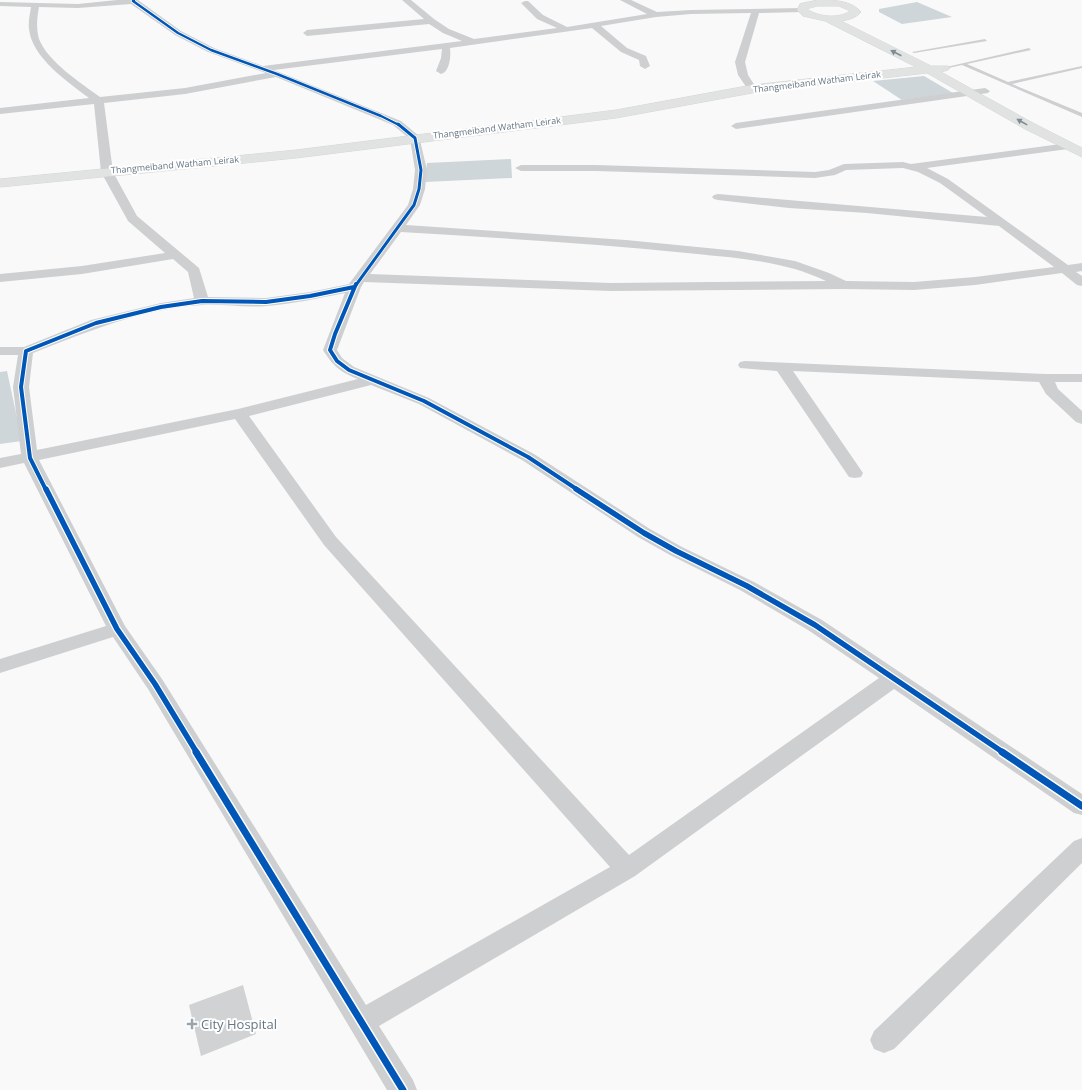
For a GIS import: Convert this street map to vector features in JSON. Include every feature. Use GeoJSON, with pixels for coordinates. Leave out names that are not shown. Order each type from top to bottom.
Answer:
{"type":"FeatureCollection","features":[{"type":"Feature","properties":{"kind":"main road"},"geometry":{"type":"LineString","coordinates":[[858,17],[862,0]]}},
{"type":"Feature","properties":{"kind":"main road"},"geometry":{"type":"LineString","coordinates":[[858,17],[827,18],[810,15],[802,9],[810,4],[824,1],[858,17],[914,52],[1082,144]]}},
{"type":"Feature","properties":{"kind":"main road"},"geometry":{"type":"LineString","coordinates":[[827,18],[930,70],[1082,153]]}},
{"type":"Feature","properties":{"kind":"main road","name":"Thangmeiband Watham Leirak"},"geometry":{"type":"LineString","coordinates":[[0,183],[273,156],[616,114],[752,89],[944,68]]}},
{"type":"Feature","properties":{"kind":"street"},"geometry":{"type":"LineString","coordinates":[[0,3],[12,0]]}},
{"type":"Feature","properties":{"kind":"street"},"geometry":{"type":"LineString","coordinates":[[0,3],[35,6],[78,6],[134,0],[194,42],[211,50],[277,74],[397,123],[415,138],[420,170],[418,189],[414,204],[399,228],[358,283],[335,334],[330,350],[336,360],[349,370],[424,401],[528,456],[644,533],[676,551],[747,586],[815,625],[1082,806]]}},
{"type":"Feature","properties":{"kind":"street"},"geometry":{"type":"LineString","coordinates":[[406,0],[431,21],[446,30],[473,42]]}},
{"type":"Feature","properties":{"kind":"street"},"geometry":{"type":"LineString","coordinates":[[624,0],[656,15]]}},
{"type":"Feature","properties":{"kind":"street"},"geometry":{"type":"LineString","coordinates":[[778,3],[802,9]]}},
{"type":"Feature","properties":{"kind":"street"},"geometry":{"type":"LineString","coordinates":[[525,4],[540,17],[565,29]]}},
{"type":"Feature","properties":{"kind":"street"},"geometry":{"type":"LineString","coordinates":[[35,6],[33,31],[37,43],[50,61],[66,76],[99,101],[102,147],[107,172],[132,218],[194,271],[202,301]]}},
{"type":"Feature","properties":{"kind":"street"},"geometry":{"type":"LineString","coordinates":[[262,69],[446,46],[656,15],[691,12],[802,9]]}},
{"type":"Feature","properties":{"kind":"street"},"geometry":{"type":"LineString","coordinates":[[752,89],[743,75],[740,62],[756,10]]}},
{"type":"Feature","properties":{"kind":"street"},"geometry":{"type":"LineString","coordinates":[[307,34],[431,21]]}},
{"type":"Feature","properties":{"kind":"street"},"geometry":{"type":"LineString","coordinates":[[594,25],[624,50],[643,58],[645,66]]}},
{"type":"Feature","properties":{"kind":"street"},"geometry":{"type":"LineString","coordinates":[[441,71],[446,58],[446,46]]}},
{"type":"Feature","properties":{"kind":"street"},"geometry":{"type":"LineString","coordinates":[[0,112],[185,91],[277,74]]}},
{"type":"Feature","properties":{"kind":"street"},"geometry":{"type":"LineString","coordinates":[[736,126],[985,91]]}},
{"type":"Feature","properties":{"kind":"street"},"geometry":{"type":"LineString","coordinates":[[521,168],[596,168],[815,175],[831,173],[838,168],[844,167],[892,165],[912,167],[1068,146]]}},
{"type":"Feature","properties":{"kind":"street"},"geometry":{"type":"LineString","coordinates":[[912,167],[944,181],[1082,282]]}},
{"type":"Feature","properties":{"kind":"street"},"geometry":{"type":"LineString","coordinates":[[718,197],[1002,222]]}},
{"type":"Feature","properties":{"kind":"street"},"geometry":{"type":"LineString","coordinates":[[399,228],[651,245],[785,261],[825,274],[844,285]]}},
{"type":"Feature","properties":{"kind":"street"},"geometry":{"type":"LineString","coordinates":[[0,278],[82,270],[175,255]]}},
{"type":"Feature","properties":{"kind":"street"},"geometry":{"type":"LineString","coordinates":[[0,352],[26,351],[96,322],[135,312],[202,301],[266,302],[310,296],[358,283],[611,287],[844,285],[914,286],[943,285],[1082,267]]}},
{"type":"Feature","properties":{"kind":"street"},"geometry":{"type":"LineString","coordinates":[[26,351],[22,387],[30,458],[117,629],[156,684],[403,1090]]}},
{"type":"Feature","properties":{"kind":"street"},"geometry":{"type":"LineString","coordinates":[[745,365],[1045,378],[1082,378]]}},
{"type":"Feature","properties":{"kind":"street"},"geometry":{"type":"LineString","coordinates":[[782,367],[855,473]]}},
{"type":"Feature","properties":{"kind":"street"},"geometry":{"type":"LineString","coordinates":[[1045,378],[1051,391],[1082,419]]}},
{"type":"Feature","properties":{"kind":"street"},"geometry":{"type":"LineString","coordinates":[[0,463],[239,414],[371,380]]}},
{"type":"Feature","properties":{"kind":"street"},"geometry":{"type":"LineString","coordinates":[[239,414],[330,541],[627,869]]}},
{"type":"Feature","properties":{"kind":"street"},"geometry":{"type":"LineString","coordinates":[[0,666],[117,629]]}},
{"type":"Feature","properties":{"kind":"street"},"geometry":{"type":"LineString","coordinates":[[361,1022],[627,869],[893,679]]}},
{"type":"Feature","properties":{"kind":"street"},"geometry":{"type":"LineString","coordinates":[[884,1040],[1082,848]]}},
{"type":"Feature","properties":{"kind":"lane"},"geometry":{"type":"LineString","coordinates":[[914,52],[985,40]]}},
{"type":"Feature","properties":{"kind":"lane"},"geometry":{"type":"LineString","coordinates":[[944,68],[1029,49]]}},
{"type":"Feature","properties":{"kind":"lane"},"geometry":{"type":"LineString","coordinates":[[962,64],[1008,82],[1082,115]]}},
{"type":"Feature","properties":{"kind":"lane"},"geometry":{"type":"LineString","coordinates":[[1008,82],[1082,67]]}},
{"type":"Feature","properties":{"kind":"shaded area"},"geometry":{"type":"Polygon","coordinates":[[[917,2],[952,17],[902,24],[879,12],[879,9],[917,2]]]}},
{"type":"Feature","properties":{"kind":"shaded area"},"geometry":{"type":"Polygon","coordinates":[[[924,76],[953,93],[902,100],[873,81],[924,76]]]}},
{"type":"Feature","properties":{"kind":"shaded area"},"geometry":{"type":"Polygon","coordinates":[[[511,159],[512,178],[425,182],[427,163],[511,159]]]}},
{"type":"Feature","properties":{"kind":"shaded area"},"geometry":{"type":"Polygon","coordinates":[[[7,371],[22,441],[0,444],[0,372],[7,371]]]}},
{"type":"Feature","properties":{"kind":"building"},"geometry":{"type":"Polygon","coordinates":[[[243,985],[256,1034],[201,1056],[189,1005],[243,985]]]}},
{"type":"Feature","properties":{"kind":"cycle path"},"geometry":{"type":"LineString","coordinates":[[134,0],[133,1],[178,33],[211,50],[277,74],[381,116],[397,123],[415,138],[421,170],[419,189],[414,205],[354,287],[330,350],[337,361],[349,370],[424,401],[528,457],[644,533],[676,551],[747,586],[815,625],[1082,806]]}},
{"type":"Feature","properties":{"kind":"cycle path"},"geometry":{"type":"LineString","coordinates":[[354,287],[310,296],[266,302],[202,301],[161,307],[96,323],[26,351],[21,387],[30,458],[117,629],[155,684],[403,1090]]}},
{"type":"Feature","properties":{"kind":"place","name":"City Hospital"},"geometry":{"type":"Point","coordinates":[192,1024]}}]}
